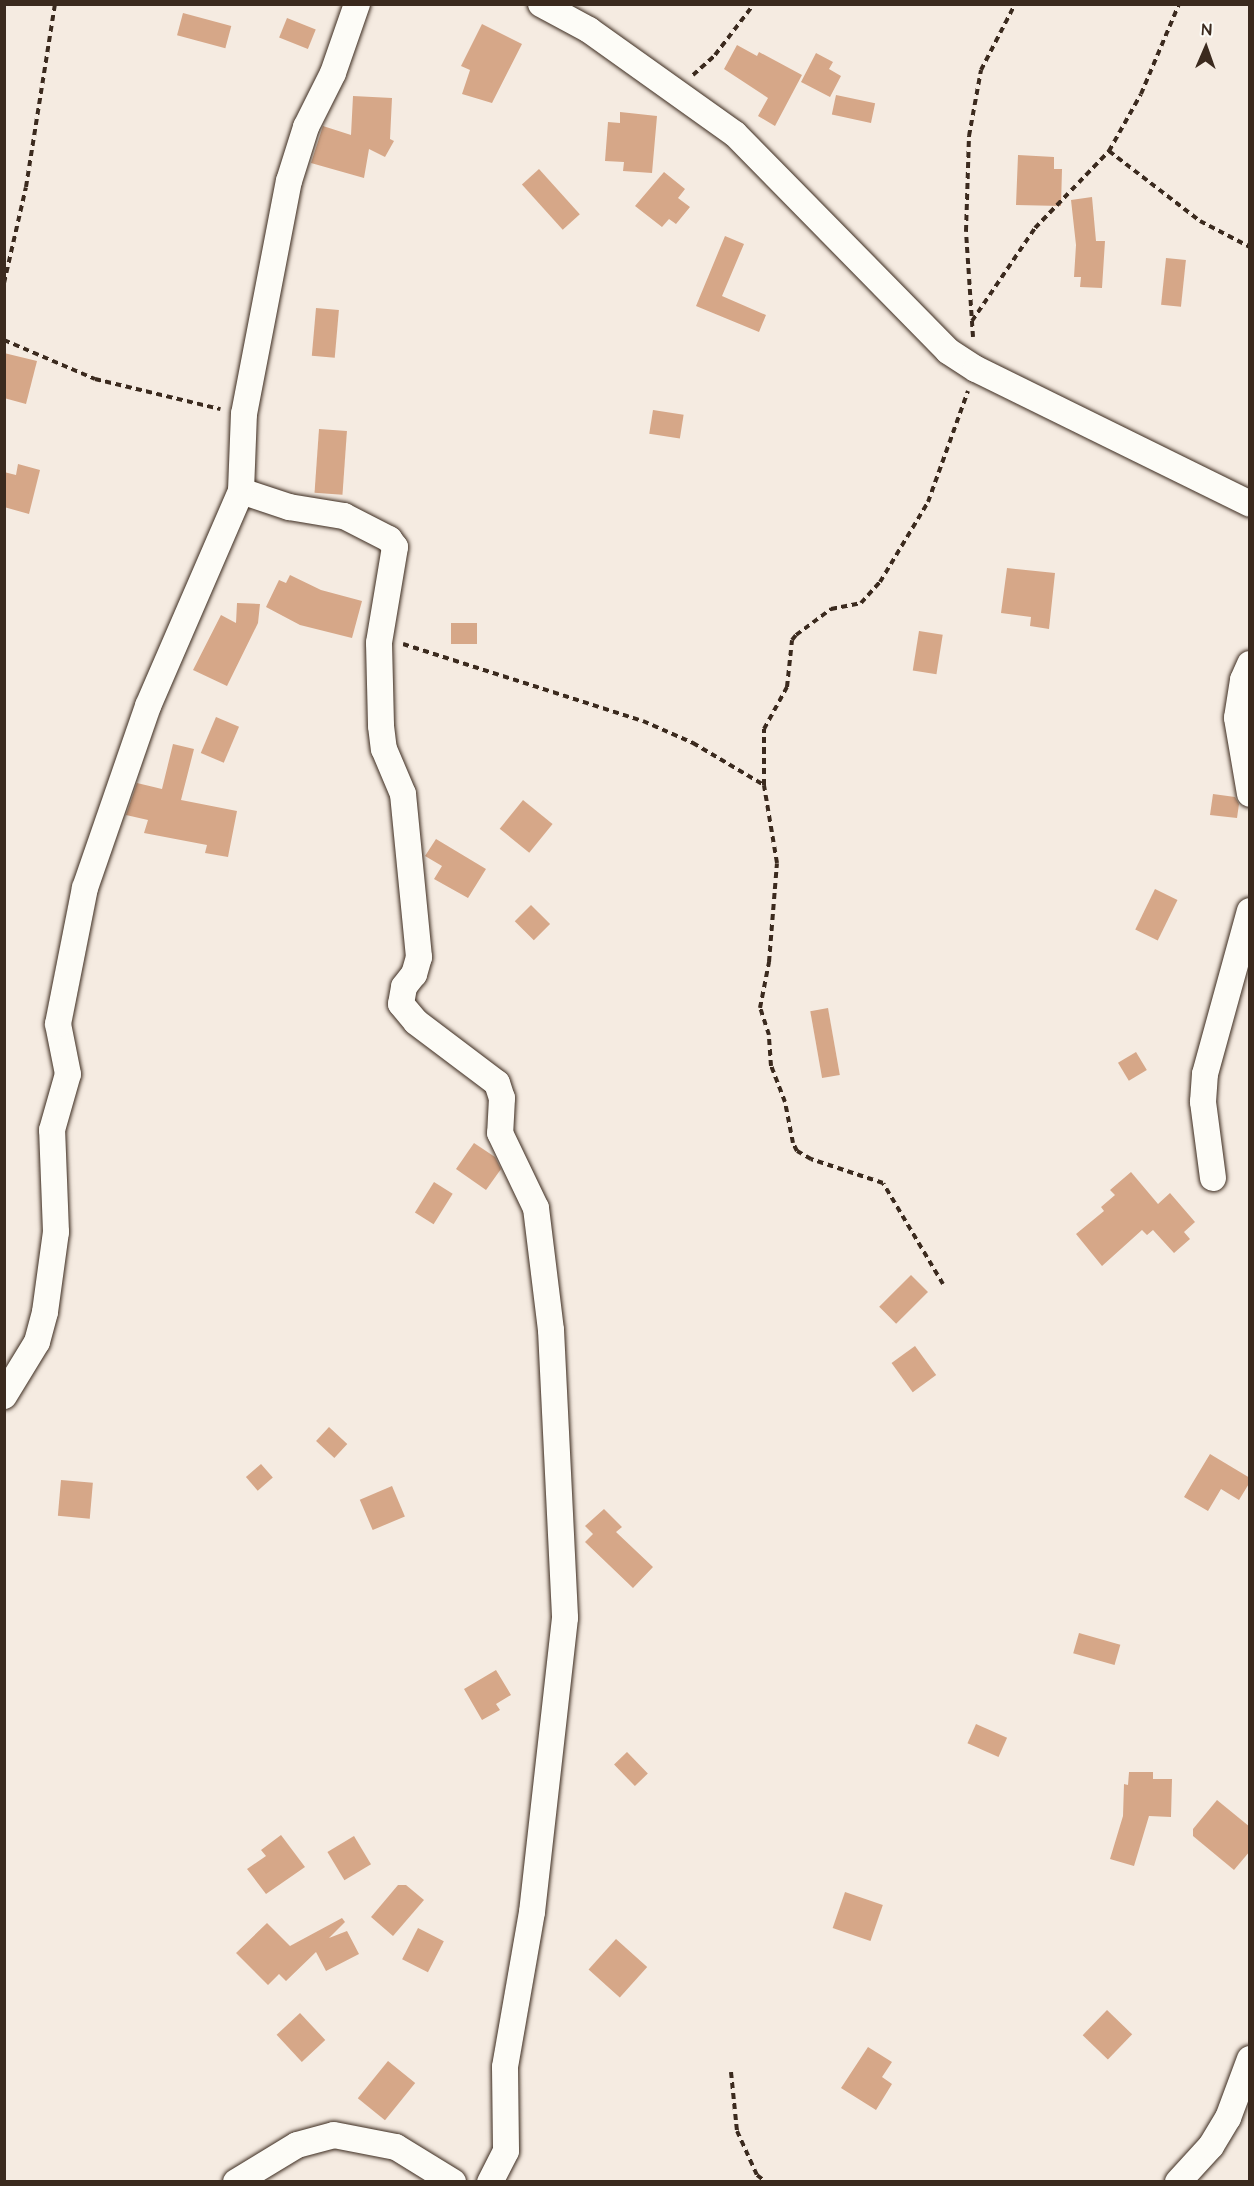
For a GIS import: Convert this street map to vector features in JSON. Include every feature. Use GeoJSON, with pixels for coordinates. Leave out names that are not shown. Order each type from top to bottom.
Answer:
{"type":"FeatureCollection","features":[{"type":"Feature","properties":{"kind":"street"},"geometry":{"type":"LineString","coordinates":[[4,1396],[38,1342],[45,1312],[56,1232],[52,1130],[68,1074],[58,1024],[85,888],[148,706],[241,491],[244,414],[289,181],[306,127],[333,74],[357,4]]}},
{"type":"Feature","properties":{"kind":"street"},"geometry":{"type":"LineString","coordinates":[[541,4],[589,30],[735,134],[915,320],[948,351],[976,369],[1250,504]]}},
{"type":"Feature","properties":{"kind":"street"},"geometry":{"type":"LineString","coordinates":[[241,491],[288,507],[344,516],[389,539],[396,556],[382,627],[381,726],[384,749],[403,794],[419,941],[418,966],[404,987],[402,1004],[416,1022],[489,1075],[501,1092],[500,1133],[536,1208],[551,1330],[565,1618],[532,1912],[505,2067],[506,2151],[490,2181]]}},
{"type":"Feature","properties":{"kind":"street"},"geometry":{"type":"LineString","coordinates":[[1250,664],[1243,680],[1237,718],[1250,794]]}},
{"type":"Feature","properties":{"kind":"street"},"geometry":{"type":"LineString","coordinates":[[1213,1178],[1203,1102],[1205,1074],[1250,911]]}},
{"type":"Feature","properties":{"kind":"street"},"geometry":{"type":"LineString","coordinates":[[1178,2181],[1211,2146],[1228,2118],[1250,2058]]}},
{"type":"Feature","properties":{"kind":"street"},"geometry":{"type":"LineString","coordinates":[[236,2181],[297,2145],[334,2135],[396,2146],[453,2181]]}},
{"type":"Feature","properties":{"kind":"path"},"geometry":{"type":"LineString","coordinates":[[4,283],[26,187],[55,4]]}},
{"type":"Feature","properties":{"kind":"path"},"geometry":{"type":"LineString","coordinates":[[675,92],[715,55],[754,4]]}},
{"type":"Feature","properties":{"kind":"path"},"geometry":{"type":"LineString","coordinates":[[972,321],[1035,228],[1109,151],[1141,94],[1179,4]]}},
{"type":"Feature","properties":{"kind":"path"},"geometry":{"type":"LineString","coordinates":[[943,1284],[884,1183],[811,1159],[797,1151],[793,1143],[785,1102],[771,1066],[769,1035],[760,1008],[767,971],[777,863],[764,785],[764,729],[787,687],[792,640],[831,609],[861,603],[880,582],[928,502],[976,369],[966,231],[969,136],[981,70],[1013,8]]}},
{"type":"Feature","properties":{"kind":"path"},"geometry":{"type":"LineString","coordinates":[[1109,151],[1200,221],[1250,247]]}},
{"type":"Feature","properties":{"kind":"path"},"geometry":{"type":"LineString","coordinates":[[4,340],[112,384],[244,414]]}},
{"type":"Feature","properties":{"kind":"path"},"geometry":{"type":"LineString","coordinates":[[382,627],[399,642],[413,648],[643,721],[693,743],[764,785]]}},
{"type":"Feature","properties":{"kind":"path"},"geometry":{"type":"LineString","coordinates":[[730,2072],[737,2131],[757,2175],[766,2181]]}},
{"type":"Feature","properties":{"kind":"building"},"geometry":{"type":"Polygon","coordinates":[[[183,13],[231,26],[225,48],[177,35],[183,13]]]}},
{"type":"Feature","properties":{"kind":"building"},"geometry":{"type":"Polygon","coordinates":[[[287,18],[316,30],[308,49],[279,37],[287,18]]]}},
{"type":"Feature","properties":{"kind":"building"},"geometry":{"type":"Polygon","coordinates":[[[482,24],[522,44],[492,103],[462,94],[470,70],[461,66],[482,24]]]}},
{"type":"Feature","properties":{"kind":"building"},"geometry":{"type":"Polygon","coordinates":[[[737,45],[757,56],[759,52],[802,75],[775,126],[758,116],[768,98],[724,69],[737,45]]]}},
{"type":"Feature","properties":{"kind":"building"},"geometry":{"type":"Polygon","coordinates":[[[816,53],[833,62],[829,69],[841,76],[830,97],[801,82],[816,53]]]}},
{"type":"Feature","properties":{"kind":"building"},"geometry":{"type":"Polygon","coordinates":[[[836,95],[875,103],[871,123],[832,115],[836,95]]]}},
{"type":"Feature","properties":{"kind":"building"},"geometry":{"type":"Polygon","coordinates":[[[353,96],[392,98],[390,139],[394,141],[385,157],[369,149],[364,178],[311,163],[323,126],[351,135],[353,96]]]}},
{"type":"Feature","properties":{"kind":"building"},"geometry":{"type":"Polygon","coordinates":[[[620,112],[657,116],[652,173],[623,171],[624,162],[605,161],[608,122],[620,123],[620,112]]]}},
{"type":"Feature","properties":{"kind":"building"},"geometry":{"type":"Polygon","coordinates":[[[1018,155],[1054,157],[1054,169],[1062,169],[1061,206],[1016,205],[1018,155]]]}},
{"type":"Feature","properties":{"kind":"building"},"geometry":{"type":"Polygon","coordinates":[[[539,169],[580,214],[563,230],[522,184],[539,169]]]}},
{"type":"Feature","properties":{"kind":"building"},"geometry":{"type":"Polygon","coordinates":[[[664,172],[685,189],[678,198],[690,207],[676,224],[669,219],[662,227],[635,206],[664,172]]]}},
{"type":"Feature","properties":{"kind":"building"},"geometry":{"type":"Polygon","coordinates":[[[1092,197],[1096,241],[1105,241],[1102,288],[1080,287],[1081,277],[1074,277],[1076,245],[1071,200],[1092,197]]]}},
{"type":"Feature","properties":{"kind":"building"},"geometry":{"type":"Polygon","coordinates":[[[725,236],[744,244],[722,296],[766,315],[759,332],[696,306],[725,236]]]}},
{"type":"Feature","properties":{"kind":"building"},"geometry":{"type":"Polygon","coordinates":[[[1166,258],[1186,260],[1181,307],[1161,305],[1166,258]]]}},
{"type":"Feature","properties":{"kind":"building"},"geometry":{"type":"Polygon","coordinates":[[[316,308],[339,310],[335,358],[312,356],[316,308]]]}},
{"type":"Feature","properties":{"kind":"building"},"geometry":{"type":"Polygon","coordinates":[[[4,353],[37,361],[26,404],[4,398],[4,353]]]}},
{"type":"Feature","properties":{"kind":"building"},"geometry":{"type":"Polygon","coordinates":[[[653,410],[684,415],[680,439],[649,434],[653,410]]]}},
{"type":"Feature","properties":{"kind":"building"},"geometry":{"type":"Polygon","coordinates":[[[319,429],[347,431],[342,495],[315,493],[319,429]]]}},
{"type":"Feature","properties":{"kind":"building"},"geometry":{"type":"Polygon","coordinates":[[[18,464],[40,470],[29,514],[4,507],[4,472],[16,475],[18,464]]]}},
{"type":"Feature","properties":{"kind":"building"},"geometry":{"type":"Polygon","coordinates":[[[1007,568],[1055,573],[1049,629],[1030,626],[1031,617],[1001,613],[1007,568]]]}},
{"type":"Feature","properties":{"kind":"building"},"geometry":{"type":"Polygon","coordinates":[[[290,575],[321,590],[362,601],[352,638],[300,625],[266,607],[279,580],[286,583],[290,575]]]}},
{"type":"Feature","properties":{"kind":"building"},"geometry":{"type":"Polygon","coordinates":[[[237,603],[260,604],[258,623],[227,686],[193,670],[221,615],[236,623],[237,603]]]}},
{"type":"Feature","properties":{"kind":"building"},"geometry":{"type":"Polygon","coordinates":[[[451,623],[477,623],[477,644],[451,644],[451,623]]]}},
{"type":"Feature","properties":{"kind":"building"},"geometry":{"type":"Polygon","coordinates":[[[919,631],[943,635],[936,674],[913,671],[919,631]]]}},
{"type":"Feature","properties":{"kind":"building"},"geometry":{"type":"Polygon","coordinates":[[[216,717],[239,727],[224,763],[201,753],[216,717]]]}},
{"type":"Feature","properties":{"kind":"building"},"geometry":{"type":"Polygon","coordinates":[[[173,744],[194,749],[181,800],[237,811],[228,857],[205,853],[207,845],[144,833],[148,820],[126,815],[137,783],[162,789],[173,744]]]}},
{"type":"Feature","properties":{"kind":"building"},"geometry":{"type":"Polygon","coordinates":[[[1213,794],[1235,797],[1239,804],[1237,818],[1210,815],[1213,794]]]}},
{"type":"Feature","properties":{"kind":"building"},"geometry":{"type":"Polygon","coordinates":[[[523,800],[553,824],[529,853],[500,829],[523,800]]]}},
{"type":"Feature","properties":{"kind":"building"},"geometry":{"type":"Polygon","coordinates":[[[436,839],[486,869],[468,898],[434,879],[442,866],[425,856],[436,839]]]}},
{"type":"Feature","properties":{"kind":"building"},"geometry":{"type":"Polygon","coordinates":[[[1155,889],[1177,900],[1158,940],[1135,929],[1155,889]]]}},
{"type":"Feature","properties":{"kind":"building"},"geometry":{"type":"Polygon","coordinates":[[[531,905],[550,924],[534,940],[515,921],[531,905]]]}},
{"type":"Feature","properties":{"kind":"building"},"geometry":{"type":"Polygon","coordinates":[[[828,1008],[840,1075],[822,1078],[810,1011],[828,1008]]]}},
{"type":"Feature","properties":{"kind":"building"},"geometry":{"type":"Polygon","coordinates":[[[1136,1052],[1147,1070],[1129,1081],[1118,1063],[1136,1052]]]}},
{"type":"Feature","properties":{"kind":"building"},"geometry":{"type":"Polygon","coordinates":[[[474,1143],[495,1157],[501,1169],[486,1190],[456,1169],[474,1143]]]}},
{"type":"Feature","properties":{"kind":"building"},"geometry":{"type":"Polygon","coordinates":[[[1131,1172],[1158,1204],[1170,1193],[1195,1222],[1184,1232],[1190,1239],[1174,1253],[1153,1230],[1147,1235],[1142,1230],[1102,1266],[1076,1234],[1104,1211],[1101,1207],[1115,1195],[1110,1190],[1131,1172]]]}},
{"type":"Feature","properties":{"kind":"building"},"geometry":{"type":"Polygon","coordinates":[[[434,1182],[453,1194],[434,1224],[415,1213],[434,1182]]]}},
{"type":"Feature","properties":{"kind":"building"},"geometry":{"type":"Polygon","coordinates":[[[911,1275],[928,1292],[896,1324],[879,1307],[911,1275]]]}},
{"type":"Feature","properties":{"kind":"building"},"geometry":{"type":"Polygon","coordinates":[[[915,1346],[936,1375],[913,1392],[892,1363],[915,1346]]]}},
{"type":"Feature","properties":{"kind":"building"},"geometry":{"type":"Polygon","coordinates":[[[329,1427],[347,1444],[334,1458],[316,1441],[329,1427]]]}},
{"type":"Feature","properties":{"kind":"building"},"geometry":{"type":"Polygon","coordinates":[[[1210,1454],[1250,1478],[1250,1482],[1239,1500],[1221,1489],[1208,1511],[1184,1497],[1210,1454]]]}},
{"type":"Feature","properties":{"kind":"building"},"geometry":{"type":"Polygon","coordinates":[[[261,1464],[273,1478],[258,1491],[246,1477],[261,1464]]]}},
{"type":"Feature","properties":{"kind":"building"},"geometry":{"type":"Polygon","coordinates":[[[61,1480],[93,1483],[90,1519],[58,1516],[61,1480]]]}},
{"type":"Feature","properties":{"kind":"building"},"geometry":{"type":"Polygon","coordinates":[[[392,1486],[405,1516],[373,1530],[360,1500],[392,1486]]]}},
{"type":"Feature","properties":{"kind":"building"},"geometry":{"type":"Polygon","coordinates":[[[604,1509],[622,1527],[616,1532],[653,1567],[633,1588],[585,1542],[593,1534],[585,1526],[604,1509]]]}},
{"type":"Feature","properties":{"kind":"building"},"geometry":{"type":"Polygon","coordinates":[[[1079,1633],[1120,1645],[1115,1665],[1073,1653],[1079,1633]]]}},
{"type":"Feature","properties":{"kind":"building"},"geometry":{"type":"Polygon","coordinates":[[[496,1670],[511,1695],[496,1704],[500,1710],[482,1720],[464,1689],[496,1670]]]}},
{"type":"Feature","properties":{"kind":"building"},"geometry":{"type":"Polygon","coordinates":[[[976,1724],[1007,1738],[999,1757],[967,1743],[976,1724]]]}},
{"type":"Feature","properties":{"kind":"building"},"geometry":{"type":"Polygon","coordinates":[[[627,1752],[648,1774],[635,1786],[614,1765],[627,1752]]]}},
{"type":"Feature","properties":{"kind":"building"},"geometry":{"type":"Polygon","coordinates":[[[1129,1772],[1153,1772],[1153,1779],[1172,1779],[1171,1817],[1149,1816],[1134,1866],[1110,1859],[1123,1816],[1124,1784],[1128,1785],[1129,1772]]]}},
{"type":"Feature","properties":{"kind":"building"},"geometry":{"type":"Polygon","coordinates":[[[1217,1800],[1250,1827],[1250,1851],[1234,1870],[1193,1836],[1193,1829],[1217,1800]]]}},
{"type":"Feature","properties":{"kind":"building"},"geometry":{"type":"Polygon","coordinates":[[[281,1835],[305,1867],[266,1894],[247,1869],[266,1856],[261,1850],[281,1835]]]}},
{"type":"Feature","properties":{"kind":"building"},"geometry":{"type":"Polygon","coordinates":[[[354,1836],[371,1864],[344,1880],[327,1852],[354,1836]]]}},
{"type":"Feature","properties":{"kind":"building"},"geometry":{"type":"Polygon","coordinates":[[[398,1885],[406,1885],[424,1900],[393,1936],[371,1917],[398,1885]]]}},
{"type":"Feature","properties":{"kind":"building"},"geometry":{"type":"Polygon","coordinates":[[[845,1892],[883,1905],[870,1941],[833,1928],[845,1892]]]}},
{"type":"Feature","properties":{"kind":"building"},"geometry":{"type":"Polygon","coordinates":[[[342,1918],[345,1922],[329,1938],[347,1931],[359,1954],[326,1971],[316,1952],[286,1981],[279,1974],[268,1985],[236,1953],[267,1923],[290,1946],[342,1918]]]}},
{"type":"Feature","properties":{"kind":"building"},"geometry":{"type":"Polygon","coordinates":[[[418,1928],[444,1941],[428,1972],[402,1959],[418,1928]]]}},
{"type":"Feature","properties":{"kind":"building"},"geometry":{"type":"Polygon","coordinates":[[[616,1939],[647,1967],[620,1998],[589,1969],[616,1939]]]}},
{"type":"Feature","properties":{"kind":"building"},"geometry":{"type":"Polygon","coordinates":[[[1107,2010],[1132,2034],[1108,2059],[1083,2035],[1107,2010]]]}},
{"type":"Feature","properties":{"kind":"building"},"geometry":{"type":"Polygon","coordinates":[[[300,2013],[325,2040],[302,2062],[277,2035],[300,2013]]]}},
{"type":"Feature","properties":{"kind":"building"},"geometry":{"type":"Polygon","coordinates":[[[868,2047],[892,2062],[882,2077],[892,2084],[876,2110],[841,2088],[868,2047]]]}},
{"type":"Feature","properties":{"kind":"building"},"geometry":{"type":"Polygon","coordinates":[[[388,2061],[415,2083],[385,2120],[358,2098],[388,2061]]]}}]}
